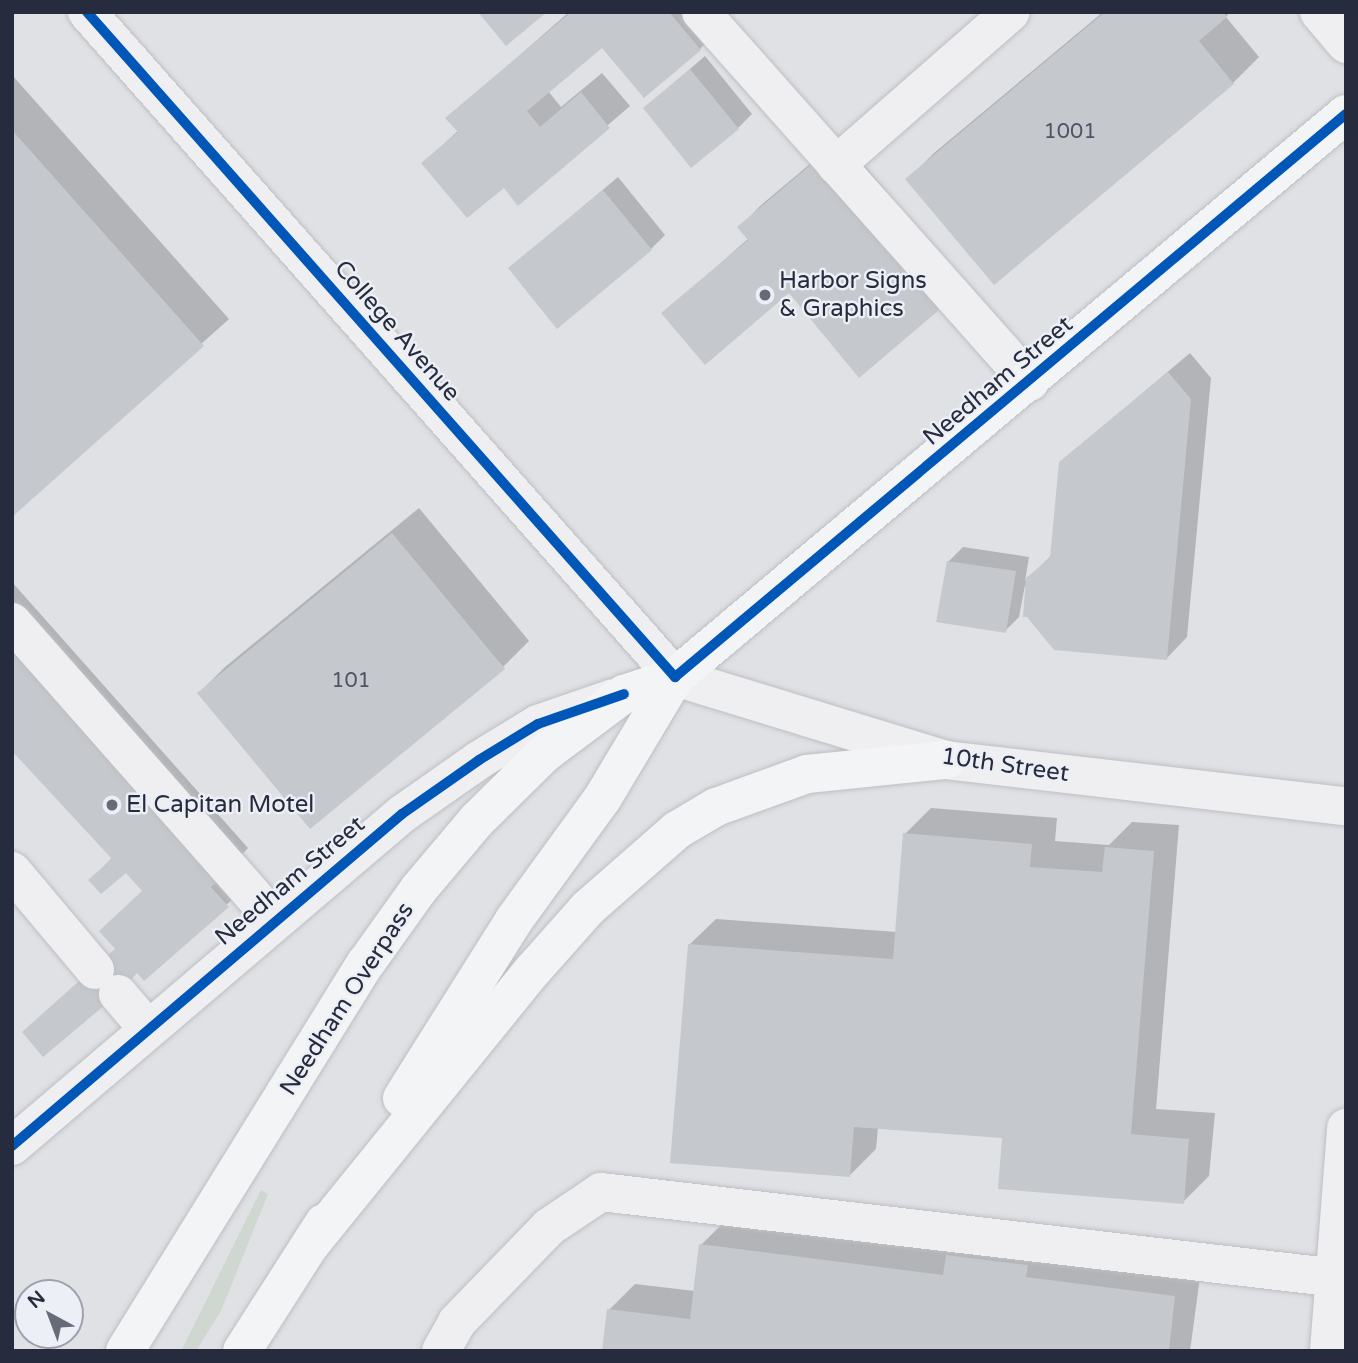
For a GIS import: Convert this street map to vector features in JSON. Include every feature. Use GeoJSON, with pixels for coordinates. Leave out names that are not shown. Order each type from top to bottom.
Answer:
{"type":"FeatureCollection","features":[{"type":"Feature","properties":{"kind":"main road","name":"Needham Street"},"geometry":{"type":"LineString","coordinates":[[624,694],[675,677],[1030,382],[1346,114]]}},
{"type":"Feature","properties":{"kind":"main road"},"geometry":{"type":"LineString","coordinates":[[242,1351],[514,920],[602,799],[675,677]]}},
{"type":"Feature","properties":{"kind":"main road","name":"Needham Overpass"},"geometry":{"type":"LineString","coordinates":[[125,1351],[366,963],[418,890],[477,820],[545,753],[624,694]]}},
{"type":"Feature","properties":{"kind":"main road"},"geometry":{"type":"LineString","coordinates":[[310,1245],[533,970],[588,908],[677,830],[716,807],[807,774],[946,760]]}},
{"type":"Feature","properties":{"kind":"street","name":"College Avenue"},"geometry":{"type":"LineString","coordinates":[[87,12],[675,677]]}},
{"type":"Feature","properties":{"kind":"street"},"geometry":{"type":"LineString","coordinates":[[701,12],[1030,382]]}},
{"type":"Feature","properties":{"kind":"street"},"geometry":{"type":"LineString","coordinates":[[836,164],[1011,12]]}},
{"type":"Feature","properties":{"kind":"street"},"geometry":{"type":"LineString","coordinates":[[1319,12],[1346,44]]}},
{"type":"Feature","properties":{"kind":"street"},"geometry":{"type":"LineString","coordinates":[[12,622],[275,920]]}},
{"type":"Feature","properties":{"kind":"street","name":"10th Street"},"geometry":{"type":"LineString","coordinates":[[675,677],[946,760],[1346,806]]}},
{"type":"Feature","properties":{"kind":"street","name":"Needham Street"},"geometry":{"type":"LineString","coordinates":[[15,1139],[402,814],[479,760],[538,724],[624,694]]}},
{"type":"Feature","properties":{"kind":"street"},"geometry":{"type":"LineString","coordinates":[[12,871],[148,1029]]}},
{"type":"Feature","properties":{"kind":"street"},"geometry":{"type":"LineString","coordinates":[[1329,1351],[1340,1279],[1346,1128]]}},
{"type":"Feature","properties":{"kind":"street"},"geometry":{"type":"LineString","coordinates":[[441,1351],[457,1322],[549,1227],[601,1192],[1340,1279]]}},
{"type":"Feature","properties":{"kind":"shaded area"},"geometry":{"type":"Polygon","coordinates":[[[261,1190],[268,1194],[221,1311],[196,1351],[181,1351],[261,1190]]]}},
{"type":"Feature","properties":{"kind":"building"},"geometry":{"type":"Polygon","coordinates":[[[478,12],[547,12],[506,46],[478,12]]]}},
{"type":"Feature","properties":{"kind":"building"},"geometry":{"type":"Polygon","coordinates":[[[571,12],[669,12],[701,50],[644,98],[602,48],[527,111],[540,127],[581,92],[610,128],[518,206],[504,188],[467,218],[421,163],[458,132],[445,118],[571,12]]]}},
{"type":"Feature","properties":{"kind":"building"},"geometry":{"type":"Polygon","coordinates":[[[1105,12],[1223,12],[1227,17],[1199,41],[1234,84],[994,285],[905,179],[1105,12]]]}},
{"type":"Feature","properties":{"kind":"building"},"geometry":{"type":"Polygon","coordinates":[[[690,69],[739,129],[691,168],[643,108],[690,69]]]}},
{"type":"Feature","properties":{"kind":"building"},"geometry":{"type":"Polygon","coordinates":[[[12,130],[204,346],[12,517],[12,130]]]}},
{"type":"Feature","properties":{"kind":"building"},"geometry":{"type":"Polygon","coordinates":[[[820,157],[945,305],[859,378],[789,293],[705,365],[661,313],[748,240],[737,227],[820,157]]]}},
{"type":"Feature","properties":{"kind":"building"},"geometry":{"type":"Polygon","coordinates":[[[603,190],[652,250],[557,329],[508,268],[603,190]]]}},
{"type":"Feature","properties":{"kind":"building"},"geometry":{"type":"Polygon","coordinates":[[[1168,372],[1191,399],[1167,660],[1054,650],[1027,617],[1023,617],[1026,578],[1050,558],[1059,462],[1168,372]]]}},
{"type":"Feature","properties":{"kind":"building"},"geometry":{"type":"Polygon","coordinates":[[[392,533],[505,669],[310,829],[197,693],[392,533]]]}},
{"type":"Feature","properties":{"kind":"building"},"geometry":{"type":"Polygon","coordinates":[[[947,561],[1016,571],[1006,633],[936,622],[947,561]]]}},
{"type":"Feature","properties":{"kind":"building","name":"El Capitan Motel"},"geometry":{"type":"Polygon","coordinates":[[[12,637],[224,876],[211,887],[229,907],[144,981],[137,973],[118,994],[43,1057],[22,1032],[115,949],[99,931],[142,891],[126,873],[101,894],[88,880],[112,859],[12,751],[12,637]]]}},
{"type":"Feature","properties":{"kind":"building"},"geometry":{"type":"Polygon","coordinates":[[[903,833],[1032,844],[1030,867],[1102,872],[1105,847],[1154,851],[1131,1134],[1189,1139],[1184,1204],[998,1189],[1002,1138],[854,1127],[850,1177],[670,1163],[688,944],[893,959],[903,833]]]}},
{"type":"Feature","properties":{"kind":"building"},"geometry":{"type":"Polygon","coordinates":[[[699,1244],[943,1275],[946,1255],[1028,1265],[1026,1277],[1175,1296],[1169,1351],[602,1351],[607,1309],[690,1319],[699,1244]]]}},
{"type":"Feature","properties":{"kind":"cycle path"},"geometry":{"type":"LineString","coordinates":[[87,12],[675,677],[1346,114]]}},
{"type":"Feature","properties":{"kind":"cycle path"},"geometry":{"type":"LineString","coordinates":[[12,1146],[402,814],[479,760],[538,724],[624,694]]}},
{"type":"Feature","properties":{"kind":"place","name":"Harbor Signs & Graphics"},"geometry":{"type":"Point","coordinates":[765,295]}},
{"type":"Feature","properties":{"kind":"place","name":"El Capitan Motel"},"geometry":{"type":"Point","coordinates":[112,805]}}]}
